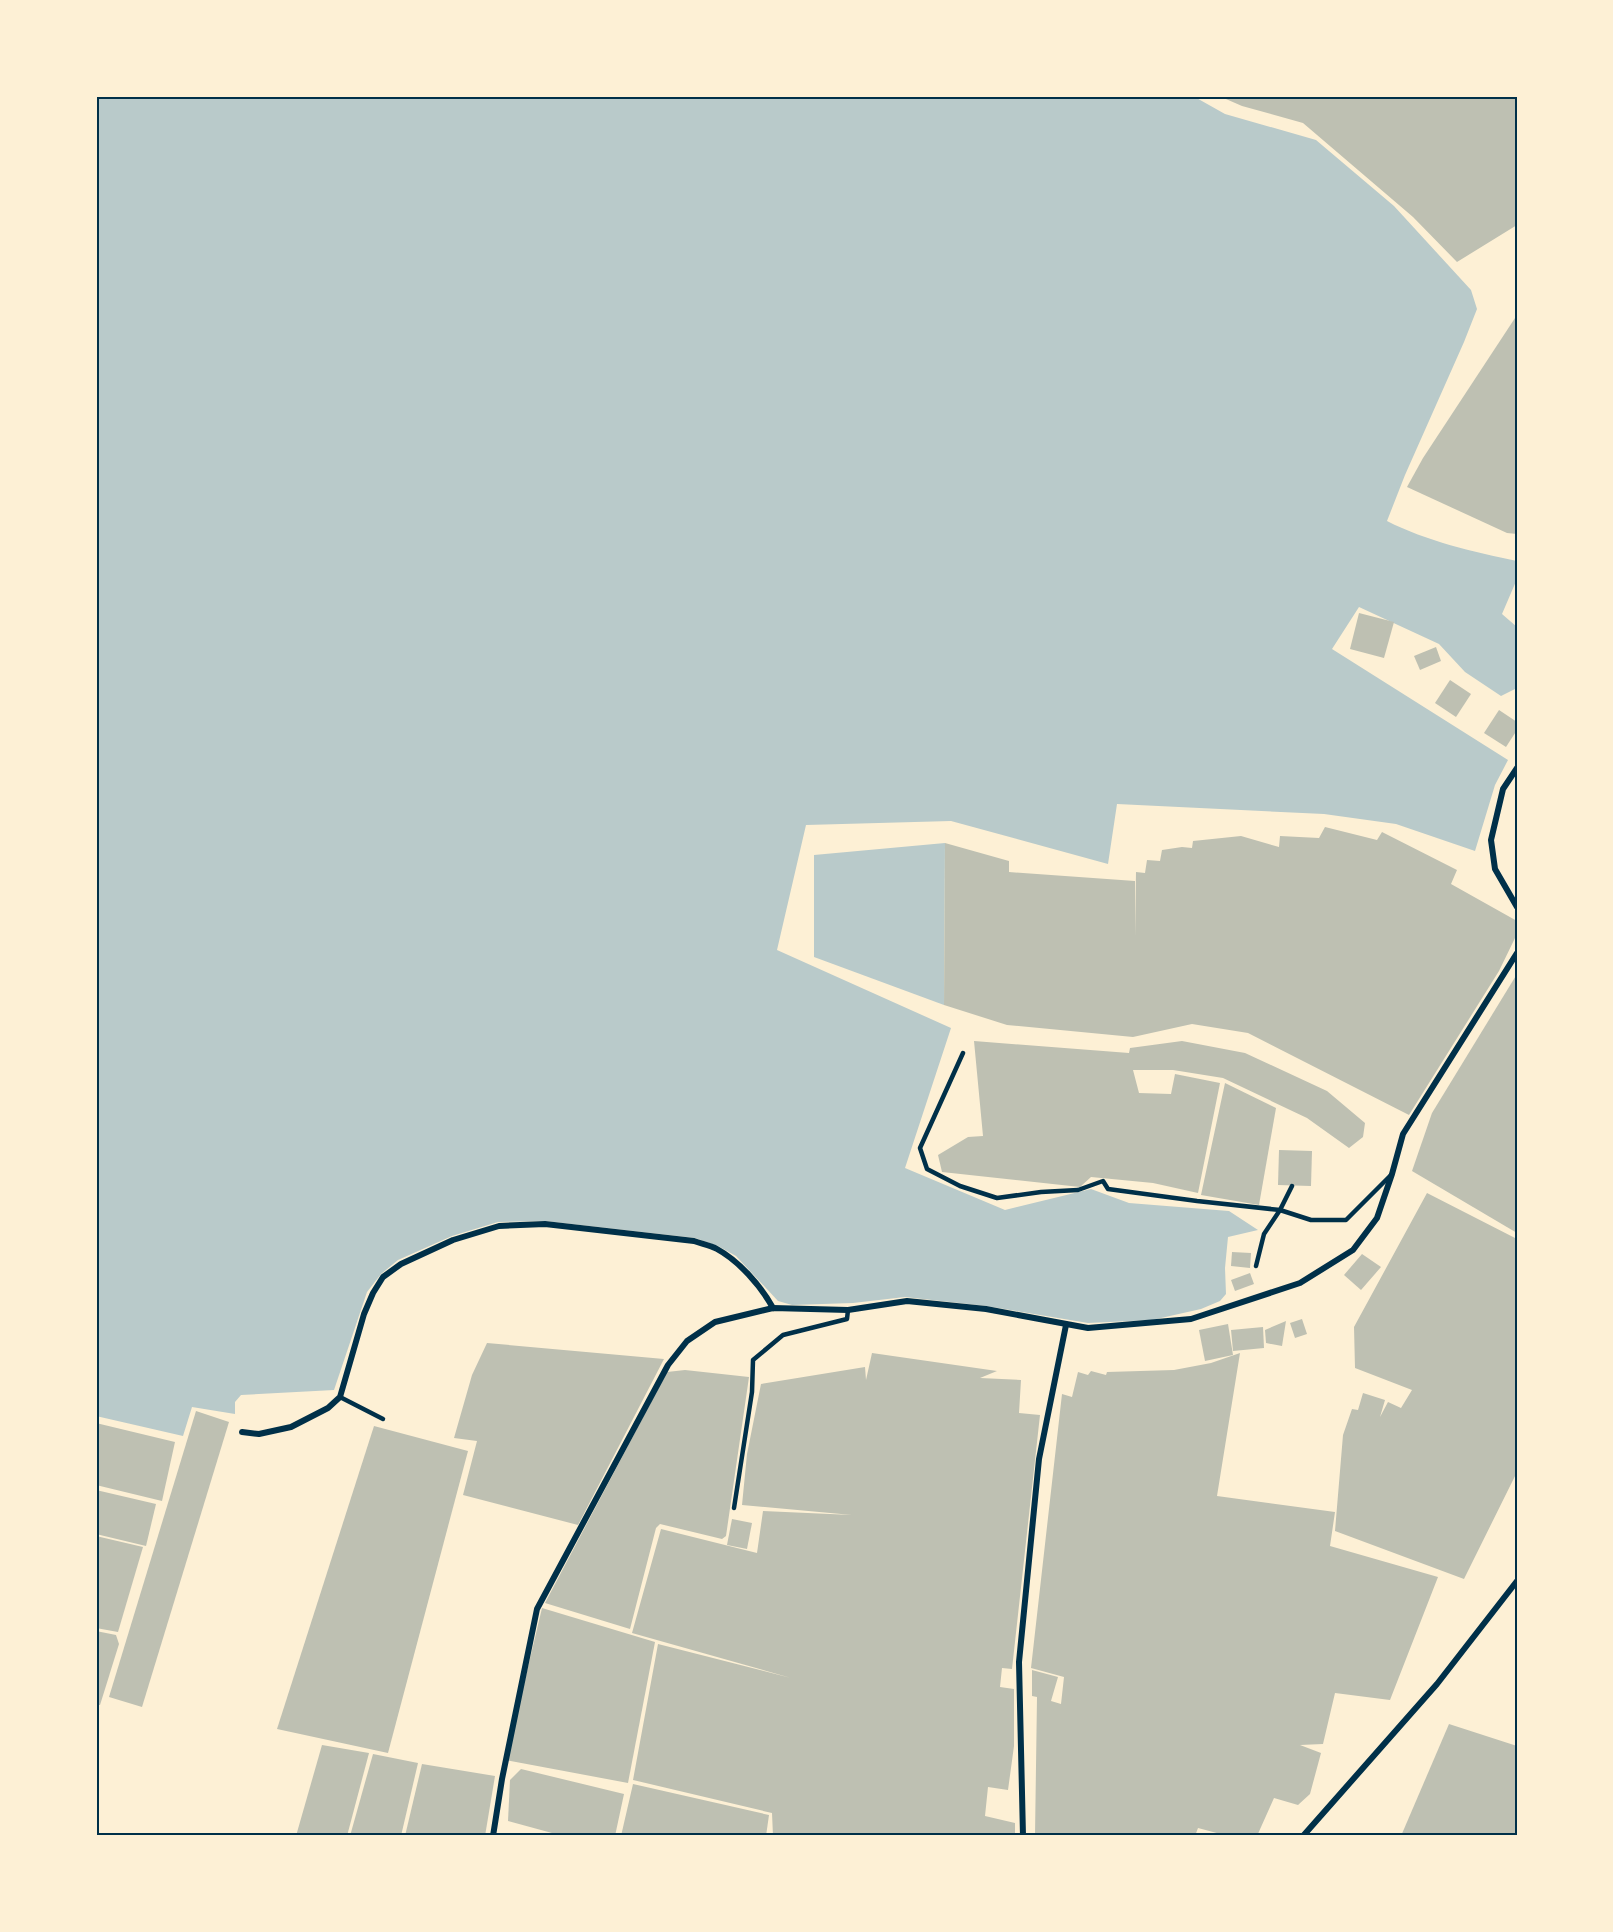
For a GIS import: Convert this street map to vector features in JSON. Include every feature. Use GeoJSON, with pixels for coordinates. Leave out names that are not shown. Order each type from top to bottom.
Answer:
{"type":"FeatureCollection","features":[{"type":"Feature","properties":{"kind":"street"},"geometry":{"type":"LineString","coordinates":[[1517,768],[1503,789],[1491,840],[1496,869],[1517,907]]}},
{"type":"Feature","properties":{"kind":"street"},"geometry":{"type":"LineString","coordinates":[[493,1836],[502,1779],[537,1609],[668,1365],[687,1341],[715,1323],[773,1308],[848,1310],[907,1301],[986,1310],[1088,1328],[1191,1320],[1300,1283],[1353,1250],[1377,1218],[1403,1134],[1517,953]]}},
{"type":"Feature","properties":{"kind":"street"},"geometry":{"type":"LineString","coordinates":[[242,1432],[259,1434],[291,1427],[328,1408],[340,1397],[364,1314],[383,1277],[401,1264],[453,1240],[499,1226],[545,1224],[694,1241],[715,1248],[733,1260],[768,1298],[773,1308]]}},
{"type":"Feature","properties":{"kind":"street"},"geometry":{"type":"LineString","coordinates":[[1023,1836],[1019,1662],[1039,1459],[1066,1325]]}},
{"type":"Feature","properties":{"kind":"street"},"geometry":{"type":"LineString","coordinates":[[1303,1836],[1437,1684],[1517,1581]]}},
{"type":"Feature","properties":{"kind":"lane"},"geometry":{"type":"LineString","coordinates":[[963,1053],[920,1148],[927,1169],[960,1186],[997,1198],[1078,1190],[1103,1180],[1107,1189],[1136,1194],[1280,1210],[1311,1220],[1346,1220],[1392,1174]]}},
{"type":"Feature","properties":{"kind":"lane"},"geometry":{"type":"LineString","coordinates":[[1256,1266],[1264,1234],[1293,1186]]}},
{"type":"Feature","properties":{"kind":"lane"},"geometry":{"type":"LineString","coordinates":[[734,1508],[752,1392],[753,1360],[783,1335],[847,1319],[848,1310]]}},
{"type":"Feature","properties":{"kind":"lane"},"geometry":{"type":"LineString","coordinates":[[340,1397],[383,1419]]}},
{"type":"Feature","properties":{"kind":"shaded area"},"geometry":{"type":"Polygon","coordinates":[[[96,96],[1193,96],[1225,114],[1316,140],[1394,206],[1471,290],[1477,309],[1387,521],[1434,540],[1517,561],[1517,579],[1502,614],[1517,627],[1517,688],[1501,696],[1465,672],[1439,644],[1359,607],[1332,649],[1508,760],[1495,785],[1475,851],[1396,824],[1324,814],[1117,804],[1108,864],[951,821],[806,825],[777,950],[951,1028],[905,1168],[1005,1210],[1091,1189],[1129,1203],[1229,1211],[1258,1230],[1228,1237],[1225,1268],[1226,1294],[1220,1301],[1201,1309],[1152,1320],[1088,1323],[986,1306],[905,1297],[853,1303],[792,1305],[778,1301],[736,1256],[718,1246],[695,1238],[545,1221],[498,1222],[452,1236],[398,1260],[381,1274],[367,1292],[334,1390],[241,1395],[235,1402],[235,1414],[192,1407],[183,1436],[96,1416],[96,96]]]}},
{"type":"Feature","properties":{"kind":"shaded area"},"geometry":{"type":"Polygon","coordinates":[[[945,843],[944,1005],[814,957],[814,855],[945,843]]]}},
{"type":"Feature","properties":{"kind":"building"},"geometry":{"type":"Polygon","coordinates":[[[1219,96],[1517,96],[1517,225],[1457,262],[1413,217],[1303,123],[1242,106],[1219,96]]]}},
{"type":"Feature","properties":{"kind":"building"},"geometry":{"type":"Polygon","coordinates":[[[1517,315],[1517,534],[1507,533],[1407,487],[1423,458],[1517,315]]]}},
{"type":"Feature","properties":{"kind":"building"},"geometry":{"type":"Polygon","coordinates":[[[1359,613],[1394,622],[1384,658],[1350,649],[1359,613]]]}},
{"type":"Feature","properties":{"kind":"building"},"geometry":{"type":"Polygon","coordinates":[[[1436,647],[1441,661],[1420,670],[1414,656],[1436,647]]]}},
{"type":"Feature","properties":{"kind":"building"},"geometry":{"type":"Polygon","coordinates":[[[1450,680],[1471,694],[1456,717],[1435,703],[1450,680]]]}},
{"type":"Feature","properties":{"kind":"building"},"geometry":{"type":"Polygon","coordinates":[[[1499,710],[1517,722],[1517,730],[1506,747],[1484,733],[1499,710]]]}},
{"type":"Feature","properties":{"kind":"building"},"geometry":{"type":"Polygon","coordinates":[[[1325,827],[1377,840],[1382,832],[1457,870],[1451,884],[1517,921],[1515,938],[1499,971],[1409,1115],[1248,1033],[1192,1024],[1133,1037],[1007,1025],[944,1005],[945,843],[1009,861],[1009,872],[1135,881],[1135,937],[1136,872],[1145,873],[1147,860],[1160,861],[1162,850],[1192,848],[1193,841],[1241,836],[1279,847],[1280,836],[1319,838],[1325,827]]]}},
{"type":"Feature","properties":{"kind":"building"},"geometry":{"type":"Polygon","coordinates":[[[1517,974],[1517,1233],[1412,1171],[1432,1113],[1517,974]]]}},
{"type":"Feature","properties":{"kind":"building"},"geometry":{"type":"Polygon","coordinates":[[[974,1041],[1129,1053],[1130,1048],[1182,1041],[1245,1053],[1327,1091],[1365,1123],[1363,1137],[1349,1148],[1307,1118],[1223,1078],[1173,1070],[1133,1070],[1139,1093],[1171,1094],[1175,1074],[1220,1083],[1198,1193],[1153,1183],[1091,1177],[1080,1187],[942,1172],[938,1155],[968,1137],[983,1136],[974,1041]]]}},
{"type":"Feature","properties":{"kind":"building"},"geometry":{"type":"Polygon","coordinates":[[[1225,1083],[1276,1108],[1259,1205],[1201,1195],[1225,1083]]]}},
{"type":"Feature","properties":{"kind":"building"},"geometry":{"type":"Polygon","coordinates":[[[1279,1150],[1312,1151],[1311,1186],[1278,1185],[1279,1150]]]}},
{"type":"Feature","properties":{"kind":"building"},"geometry":{"type":"Polygon","coordinates":[[[1427,1193],[1517,1239],[1517,1472],[1464,1579],[1335,1531],[1343,1435],[1352,1409],[1358,1410],[1363,1393],[1385,1400],[1380,1417],[1388,1402],[1401,1408],[1412,1390],[1355,1368],[1354,1327],[1427,1193]]]}},
{"type":"Feature","properties":{"kind":"building"},"geometry":{"type":"Polygon","coordinates":[[[1232,1252],[1251,1253],[1250,1268],[1231,1266],[1232,1252]]]}},
{"type":"Feature","properties":{"kind":"building"},"geometry":{"type":"Polygon","coordinates":[[[1362,1254],[1381,1267],[1361,1290],[1344,1275],[1362,1254]]]}},
{"type":"Feature","properties":{"kind":"building"},"geometry":{"type":"Polygon","coordinates":[[[1250,1273],[1254,1284],[1235,1291],[1231,1280],[1250,1273]]]}},
{"type":"Feature","properties":{"kind":"building"},"geometry":{"type":"Polygon","coordinates":[[[1302,1319],[1307,1334],[1295,1338],[1290,1323],[1302,1319]]]}},
{"type":"Feature","properties":{"kind":"building"},"geometry":{"type":"Polygon","coordinates":[[[1286,1321],[1282,1346],[1266,1343],[1265,1330],[1286,1321]]]}},
{"type":"Feature","properties":{"kind":"building"},"geometry":{"type":"Polygon","coordinates":[[[1228,1324],[1233,1355],[1205,1361],[1199,1330],[1228,1324]]]}},
{"type":"Feature","properties":{"kind":"building"},"geometry":{"type":"Polygon","coordinates":[[[1263,1327],[1264,1348],[1233,1351],[1231,1330],[1263,1327]]]}},
{"type":"Feature","properties":{"kind":"building"},"geometry":{"type":"Polygon","coordinates":[[[487,1343],[664,1359],[578,1525],[463,1495],[477,1441],[454,1438],[472,1375],[487,1343]]]}},
{"type":"Feature","properties":{"kind":"building"},"geometry":{"type":"Polygon","coordinates":[[[872,1353],[997,1371],[980,1378],[1021,1380],[1019,1413],[1040,1415],[1012,1669],[1002,1668],[1000,1687],[1014,1689],[1014,1746],[1008,1790],[988,1787],[985,1816],[1015,1823],[1015,1836],[773,1836],[772,1813],[633,1780],[658,1644],[791,1678],[632,1633],[661,1529],[757,1553],[763,1511],[852,1515],[742,1505],[747,1454],[761,1384],[865,1367],[866,1380],[872,1353]]]}},
{"type":"Feature","properties":{"kind":"building"},"geometry":{"type":"Polygon","coordinates":[[[1240,1353],[1217,1496],[1335,1512],[1330,1546],[1438,1577],[1390,1700],[1335,1693],[1323,1744],[1300,1745],[1321,1753],[1310,1794],[1298,1805],[1274,1798],[1257,1836],[1228,1836],[1198,1828],[1195,1836],[1035,1836],[1037,1697],[1032,1696],[1032,1670],[1058,1677],[1051,1701],[1061,1704],[1064,1677],[1031,1668],[1062,1394],[1072,1397],[1078,1372],[1088,1375],[1091,1371],[1106,1375],[1107,1372],[1174,1370],[1211,1363],[1240,1353]]]}},
{"type":"Feature","properties":{"kind":"building"},"geometry":{"type":"Polygon","coordinates":[[[685,1370],[749,1377],[726,1536],[722,1539],[660,1524],[656,1528],[630,1629],[545,1603],[667,1372],[685,1370]]]}},
{"type":"Feature","properties":{"kind":"building"},"geometry":{"type":"Polygon","coordinates":[[[196,1411],[229,1422],[142,1707],[109,1697],[196,1411]]]}},
{"type":"Feature","properties":{"kind":"building"},"geometry":{"type":"Polygon","coordinates":[[[96,1423],[175,1442],[162,1501],[96,1485],[96,1423]]]}},
{"type":"Feature","properties":{"kind":"building"},"geometry":{"type":"Polygon","coordinates":[[[374,1426],[468,1451],[388,1753],[277,1729],[374,1426]]]}},
{"type":"Feature","properties":{"kind":"building"},"geometry":{"type":"Polygon","coordinates":[[[96,1490],[156,1504],[146,1546],[96,1534],[96,1490]]]}},
{"type":"Feature","properties":{"kind":"building"},"geometry":{"type":"Polygon","coordinates":[[[732,1519],[752,1523],[747,1549],[727,1545],[732,1519]]]}},
{"type":"Feature","properties":{"kind":"building"},"geometry":{"type":"Polygon","coordinates":[[[96,1536],[143,1547],[118,1632],[96,1628],[96,1536]]]}},
{"type":"Feature","properties":{"kind":"building"},"geometry":{"type":"Polygon","coordinates":[[[542,1608],[655,1642],[628,1783],[506,1760],[542,1608]]]}},
{"type":"Feature","properties":{"kind":"building"},"geometry":{"type":"Polygon","coordinates":[[[96,1631],[116,1635],[119,1644],[100,1705],[96,1705],[96,1631]]]}},
{"type":"Feature","properties":{"kind":"building"},"geometry":{"type":"Polygon","coordinates":[[[1449,1724],[1517,1746],[1517,1836],[1401,1836],[1449,1724]]]}},
{"type":"Feature","properties":{"kind":"building"},"geometry":{"type":"Polygon","coordinates":[[[322,1745],[369,1753],[347,1836],[296,1836],[322,1745]]]}},
{"type":"Feature","properties":{"kind":"building"},"geometry":{"type":"Polygon","coordinates":[[[373,1754],[418,1763],[401,1836],[350,1836],[373,1754]]]}},
{"type":"Feature","properties":{"kind":"building"},"geometry":{"type":"Polygon","coordinates":[[[422,1764],[495,1776],[485,1836],[405,1836],[422,1764]]]}},
{"type":"Feature","properties":{"kind":"building"},"geometry":{"type":"Polygon","coordinates":[[[521,1769],[624,1794],[615,1836],[563,1836],[508,1821],[510,1780],[521,1769]]]}},
{"type":"Feature","properties":{"kind":"building"},"geometry":{"type":"Polygon","coordinates":[[[633,1784],[769,1815],[766,1836],[621,1836],[633,1784]]]}}]}
